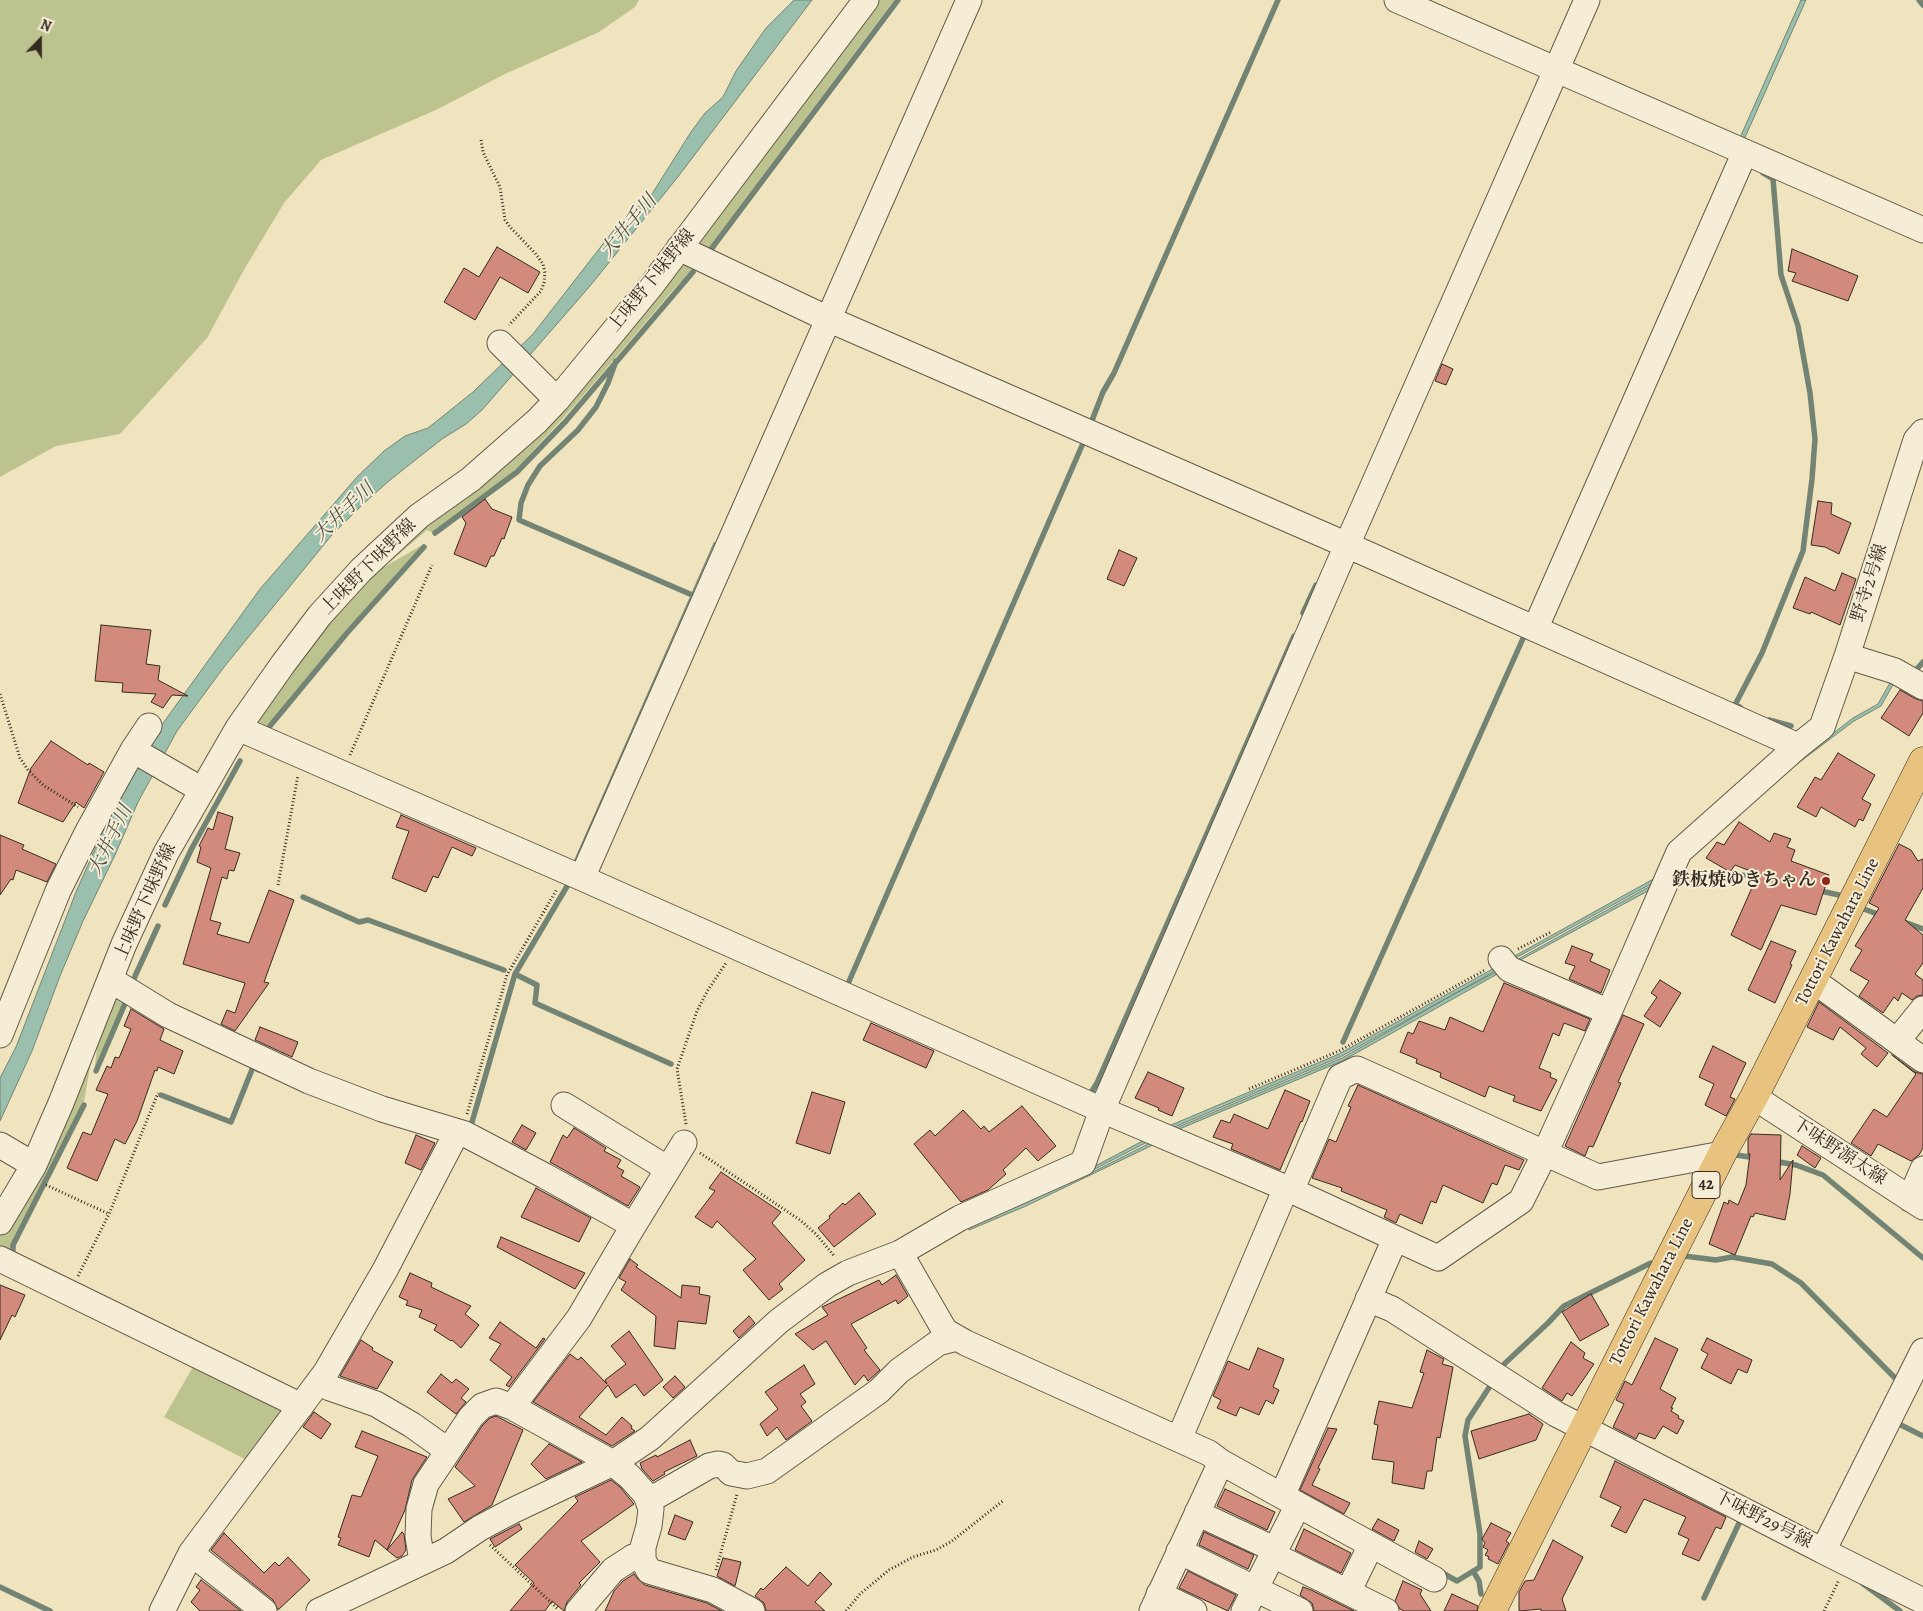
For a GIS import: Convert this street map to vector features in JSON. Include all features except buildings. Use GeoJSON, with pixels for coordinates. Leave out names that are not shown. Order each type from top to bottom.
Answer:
{"type":"FeatureCollection","features":[{"type":"Feature","properties":{"kind":"main road","name":"Tottori Kawahara Line"},"geometry":{"type":"LineString","coordinates":[[1492,1611],[1722,1154],[1754,1098],[1814,981],[1923,761]]}},
{"type":"Feature","properties":{"kind":"street","name":"上味野下味野線"},"geometry":{"type":"LineString","coordinates":[[0,1222],[36,1170],[124,944],[197,786],[283,664],[320,615],[361,570],[419,516],[471,479],[537,421],[551,394],[651,286],[866,0]]}},
{"type":"Feature","properties":{"kind":"street"},"geometry":{"type":"LineString","coordinates":[[574,874],[828,319],[969,0]]}},
{"type":"Feature","properties":{"kind":"street"},"geometry":{"type":"LineString","coordinates":[[1397,0],[1923,230]]}},
{"type":"Feature","properties":{"kind":"street"},"geometry":{"type":"LineString","coordinates":[[319,1611],[446,1550],[480,1528],[613,1463],[650,1438],[791,1311],[810,1296],[844,1276],[900,1253],[960,1218],[1083,1162],[1102,1110],[1347,545],[1587,0]]}},
{"type":"Feature","properties":{"kind":"street"},"geometry":{"type":"LineString","coordinates":[[1534,629],[1745,152]]}},
{"type":"Feature","properties":{"kind":"street"},"geometry":{"type":"LineString","coordinates":[[679,248],[828,319],[1347,545],[1798,746]]}},
{"type":"Feature","properties":{"kind":"street"},"geometry":{"type":"LineString","coordinates":[[500,343],[551,394]]}},
{"type":"Feature","properties":{"kind":"street","name":"野寺2号線"},"geometry":{"type":"LineString","coordinates":[[1395,1239],[1438,1258],[1521,1201],[1609,1012],[1679,852],[1822,727],[1916,440],[1923,432]]}},
{"type":"Feature","properties":{"kind":"street"},"geometry":{"type":"LineString","coordinates":[[1846,656],[1895,671],[1923,687]]}},
{"type":"Feature","properties":{"kind":"street"},"geometry":{"type":"LineString","coordinates":[[0,1035],[10,984],[96,818],[136,752],[149,726]]}},
{"type":"Feature","properties":{"kind":"street"},"geometry":{"type":"LineString","coordinates":[[238,728],[574,874],[1102,1110],[1288,1189],[1395,1239],[1368,1299],[1290,1501],[1274,1553],[1244,1611]]}},
{"type":"Feature","properties":{"kind":"street"},"geometry":{"type":"LineString","coordinates":[[136,752],[197,786]]}},
{"type":"Feature","properties":{"kind":"street"},"geometry":{"type":"LineString","coordinates":[[1501,959],[1509,969],[1609,1012]]}},
{"type":"Feature","properties":{"kind":"street"},"geometry":{"type":"LineString","coordinates":[[111,980],[168,1015],[310,1081],[382,1109],[465,1134],[622,1219],[632,1228]]}},
{"type":"Feature","properties":{"kind":"street"},"geometry":{"type":"LineString","coordinates":[[1814,981],[1923,1060]]}},
{"type":"Feature","properties":{"kind":"street"},"geometry":{"type":"LineString","coordinates":[[1897,1041],[1923,1009]]}},
{"type":"Feature","properties":{"kind":"street"},"geometry":{"type":"LineString","coordinates":[[1179,1439],[1288,1189],[1340,1077],[1357,1069],[1598,1177],[1722,1154]]}},
{"type":"Feature","properties":{"kind":"street","name":"下味野源太線"},"geometry":{"type":"LineString","coordinates":[[1754,1098],[1917,1203]]}},
{"type":"Feature","properties":{"kind":"street"},"geometry":{"type":"LineString","coordinates":[[564,1105],[668,1169]]}},
{"type":"Feature","properties":{"kind":"street"},"geometry":{"type":"LineString","coordinates":[[162,1611],[191,1553],[319,1382],[385,1270],[457,1132]]}},
{"type":"Feature","properties":{"kind":"street"},"geometry":{"type":"LineString","coordinates":[[512,1407],[579,1318],[684,1143]]}},
{"type":"Feature","properties":{"kind":"street"},"geometry":{"type":"LineString","coordinates":[[0,1145],[36,1170]]}},
{"type":"Feature","properties":{"kind":"street"},"geometry":{"type":"LineString","coordinates":[[1917,1203],[1923,1169]]}},
{"type":"Feature","properties":{"kind":"street"},"geometry":{"type":"LineString","coordinates":[[900,1253],[945,1331],[1209,1453],[1221,1462],[1290,1501],[1434,1579]]}},
{"type":"Feature","properties":{"kind":"street"},"geometry":{"type":"LineString","coordinates":[[0,1260],[301,1406]]}},
{"type":"Feature","properties":{"kind":"street","name":"下味野29号線"},"geometry":{"type":"LineString","coordinates":[[1368,1299],[1392,1309],[1556,1414],[1824,1550],[1923,1352]]}},
{"type":"Feature","properties":{"kind":"street"},"geometry":{"type":"LineString","coordinates":[[648,1501],[709,1466],[723,1465],[732,1473],[747,1476],[767,1471],[879,1391],[899,1371],[938,1343],[957,1338]]}},
{"type":"Feature","properties":{"kind":"street"},"geometry":{"type":"LineString","coordinates":[[319,1382],[330,1388],[376,1404],[412,1425],[447,1450]]}},
{"type":"Feature","properties":{"kind":"street"},"geometry":{"type":"LineString","coordinates":[[422,1562],[418,1536],[419,1509],[426,1484],[447,1450],[471,1417],[482,1406],[496,1401],[512,1407],[613,1463],[646,1494],[651,1508],[643,1560],[649,1571],[752,1611]]}},
{"type":"Feature","properties":{"kind":"street"},"geometry":{"type":"LineString","coordinates":[[1194,1611],[1156,1603],[1221,1462]]}},
{"type":"Feature","properties":{"kind":"street"},"geometry":{"type":"LineString","coordinates":[[1197,1513],[1386,1611]]}},
{"type":"Feature","properties":{"kind":"street"},"geometry":{"type":"LineString","coordinates":[[1348,1592],[1370,1544]]}},
{"type":"Feature","properties":{"kind":"street"},"geometry":{"type":"LineString","coordinates":[[1824,1550],[1923,1601]]}},
{"type":"Feature","properties":{"kind":"street"},"geometry":{"type":"LineString","coordinates":[[1179,1551],[1300,1611]]}},
{"type":"Feature","properties":{"kind":"street"},"geometry":{"type":"LineString","coordinates":[[191,1553],[264,1611]]}},
{"type":"Feature","properties":{"kind":"street"},"geometry":{"type":"LineString","coordinates":[[578,1611],[614,1570],[633,1557],[643,1554]]}},
{"type":"Feature","properties":{"kind":"path"},"geometry":{"type":"LineString","coordinates":[[481,140],[483,152],[500,188],[505,220],[535,253],[543,264],[545,273],[541,291],[513,322],[495,337],[500,343]]}},
{"type":"Feature","properties":{"kind":"path"},"geometry":{"type":"LineString","coordinates":[[342,773],[432,565]]}},
{"type":"Feature","properties":{"kind":"path"},"geometry":{"type":"LineString","coordinates":[[0,694],[20,758],[28,770],[43,785],[96,818]]}},
{"type":"Feature","properties":{"kind":"path"},"geometry":{"type":"LineString","coordinates":[[278,885],[302,756]]}},
{"type":"Feature","properties":{"kind":"path"},"geometry":{"type":"LineString","coordinates":[[457,1132],[466,1115],[507,975],[561,882],[574,874]]}},
{"type":"Feature","properties":{"kind":"path"},"geometry":{"type":"LineString","coordinates":[[1249,1088],[1339,1052],[1551,932]]}},
{"type":"Feature","properties":{"kind":"path"},"geometry":{"type":"LineString","coordinates":[[740,949],[717,975],[704,997],[687,1035],[677,1069],[686,1120],[684,1143],[800,1220],[834,1254],[844,1276]]}},
{"type":"Feature","properties":{"kind":"path"},"geometry":{"type":"LineString","coordinates":[[79,1299],[74,1288],[75,1282],[109,1214],[158,1093]]}},
{"type":"Feature","properties":{"kind":"path"},"geometry":{"type":"LineString","coordinates":[[36,1170],[109,1214]]}},
{"type":"Feature","properties":{"kind":"path"},"geometry":{"type":"LineString","coordinates":[[722,1600],[739,1488]]}},
{"type":"Feature","properties":{"kind":"path"},"geometry":{"type":"LineString","coordinates":[[846,1611],[860,1594],[889,1570],[913,1557],[936,1550],[952,1541],[1004,1500]]}},
{"type":"Feature","properties":{"kind":"path"},"geometry":{"type":"LineString","coordinates":[[480,1528],[487,1542],[561,1611]]}},
{"type":"Feature","properties":{"kind":"path"},"geometry":{"type":"LineString","coordinates":[[1824,1611],[1847,1563]]}},
{"type":"Feature","properties":{"kind":"green space"},"geometry":{"type":"Polygon","coordinates":[[[0,0],[639,0],[635,7],[599,32],[505,74],[438,109],[321,160],[284,203],[245,268],[207,338],[120,434],[56,446],[0,477],[0,0]]]}},
{"type":"Feature","properties":{"kind":"green space"},"geometry":{"type":"Polygon","coordinates":[[[870,0],[894,0],[702,257],[694,236],[870,0]]]}},
{"type":"Feature","properties":{"kind":"green space"},"geometry":{"type":"Polygon","coordinates":[[[699,263],[673,290],[576,404],[515,470],[433,533],[427,530],[391,561],[371,572],[676,264],[699,263]]]}},
{"type":"Feature","properties":{"kind":"green space"},"geometry":{"type":"Polygon","coordinates":[[[424,544],[338,641],[263,734],[252,728],[267,690],[377,571],[424,544]]]}},
{"type":"Feature","properties":{"kind":"green space"},"geometry":{"type":"Polygon","coordinates":[[[129,993],[94,1072],[102,1010],[106,999],[129,993]]]}},
{"type":"Feature","properties":{"kind":"green space"},"geometry":{"type":"Polygon","coordinates":[[[92,1055],[84,1102],[23,1222],[12,1246],[12,1251],[0,1254],[0,1230],[92,1055]]]}},
{"type":"Feature","properties":{"kind":"green space"},"geometry":{"type":"Polygon","coordinates":[[[197,1360],[288,1409],[254,1464],[164,1417],[197,1360]]]}},
{"type":"Feature","properties":{"kind":"water","name":"大井手川"},"geometry":{"type":"Polygon","coordinates":[[[794,0],[812,0],[677,178],[590,286],[482,410],[390,480],[331,536],[224,667],[177,731],[138,802],[83,921],[32,1051],[0,1121],[0,1078],[16,1047],[76,892],[107,822],[161,726],[260,589],[357,477],[384,451],[405,436],[428,428],[473,392],[533,334],[617,226],[652,194],[691,132],[705,113],[723,97],[736,71],[766,28],[794,0]]]}},
{"type":"Feature","properties":{"kind":"water"},"geometry":{"type":"Polygon","coordinates":[[[1801,0],[1806,0],[1743,142],[1739,140],[1801,0]]]}},
{"type":"Feature","properties":{"kind":"water"},"geometry":{"type":"Polygon","coordinates":[[[714,543],[716,544],[576,865],[573,864],[714,543]]]}},
{"type":"Feature","properties":{"kind":"water"},"geometry":{"type":"Polygon","coordinates":[[[1891,681],[1894,683],[1881,706],[1854,721],[1797,764],[1796,762],[1853,718],[1878,704],[1891,681]]]}},
{"type":"Feature","properties":{"kind":"water"},"geometry":{"type":"Polygon","coordinates":[[[1657,877],[1660,879],[1510,961],[1509,959],[1657,877]]]}},
{"type":"Feature","properties":{"kind":"water"},"geometry":{"type":"Polygon","coordinates":[[[1656,883],[1657,886],[1513,964],[1513,962],[1656,883]]]}},
{"type":"Feature","properties":{"kind":"water"},"geometry":{"type":"Polygon","coordinates":[[[1498,966],[1499,969],[1340,1057],[1165,1131],[1164,1128],[1339,1054],[1498,966]]]}},
{"type":"Feature","properties":{"kind":"water"},"geometry":{"type":"Polygon","coordinates":[[[1500,970],[1501,972],[1342,1061],[1170,1133],[1169,1131],[1342,1058],[1500,970]]]}},
{"type":"Feature","properties":{"kind":"water"},"geometry":{"type":"Polygon","coordinates":[[[1150,1137],[1151,1140],[1083,1177],[1156,1140],[1157,1143],[1026,1206],[969,1230],[966,1224],[1065,1182],[1150,1137]]]}},
{"type":"Feature","properties":{"kind":"waterway"},"geometry":{"type":"LineString","coordinates":[[709,252],[898,0]]}},
{"type":"Feature","properties":{"kind":"waterway"},"geometry":{"type":"LineString","coordinates":[[1091,423],[1103,392],[1114,373],[1278,0]]}},
{"type":"Feature","properties":{"kind":"waterway"},"geometry":{"type":"LineString","coordinates":[[1919,0],[1923,5]]}},
{"type":"Feature","properties":{"kind":"waterway"},"geometry":{"type":"LineString","coordinates":[[1740,707],[1735,705],[1762,653],[1803,551],[1815,439],[1810,393],[1798,326],[1781,275],[1773,179],[1763,173]]}},
{"type":"Feature","properties":{"kind":"waterway"},"geometry":{"type":"LineString","coordinates":[[435,533],[517,472],[566,421],[693,272]]}},
{"type":"Feature","properties":{"kind":"waterway"},"geometry":{"type":"LineString","coordinates":[[616,361],[596,407],[578,430],[540,466],[528,485],[521,503],[519,520],[690,594]]}},
{"type":"Feature","properties":{"kind":"waterway"},"geometry":{"type":"LineString","coordinates":[[847,986],[1084,441]]}},
{"type":"Feature","properties":{"kind":"waterway"},"geometry":{"type":"LineString","coordinates":[[270,726],[347,633],[424,547]]}},
{"type":"Feature","properties":{"kind":"waterway"},"geometry":{"type":"LineString","coordinates":[[1303,613],[1316,585]]}},
{"type":"Feature","properties":{"kind":"waterway"},"geometry":{"type":"LineString","coordinates":[[1343,1042],[1525,634]]}},
{"type":"Feature","properties":{"kind":"waterway"},"geometry":{"type":"LineString","coordinates":[[1092,1091],[1294,636]]}},
{"type":"Feature","properties":{"kind":"waterway"},"geometry":{"type":"LineString","coordinates":[[1915,671],[1923,662]]}},
{"type":"Feature","properties":{"kind":"waterway"},"geometry":{"type":"LineString","coordinates":[[1769,720],[1791,726]]}},
{"type":"Feature","properties":{"kind":"waterway"},"geometry":{"type":"LineString","coordinates":[[165,905],[192,848],[240,761]]}},
{"type":"Feature","properties":{"kind":"waterway"},"geometry":{"type":"LineString","coordinates":[[1679,876],[1711,874],[1764,876]]}},
{"type":"Feature","properties":{"kind":"waterway"},"geometry":{"type":"LineString","coordinates":[[470,1129],[515,974],[569,883]]}},
{"type":"Feature","properties":{"kind":"waterway"},"geometry":{"type":"LineString","coordinates":[[1816,890],[1839,895]]}},
{"type":"Feature","properties":{"kind":"waterway"},"geometry":{"type":"LineString","coordinates":[[303,897],[359,922],[368,920],[504,970]]}},
{"type":"Feature","properties":{"kind":"waterway"},"geometry":{"type":"LineString","coordinates":[[1861,908],[1883,916]]}},
{"type":"Feature","properties":{"kind":"waterway"},"geometry":{"type":"LineString","coordinates":[[1904,922],[1923,929]]}},
{"type":"Feature","properties":{"kind":"waterway"},"geometry":{"type":"LineString","coordinates":[[131,985],[158,926]]}},
{"type":"Feature","properties":{"kind":"waterway"},"geometry":{"type":"LineString","coordinates":[[515,974],[537,985],[535,1003],[671,1064]]}},
{"type":"Feature","properties":{"kind":"waterway"},"geometry":{"type":"LineString","coordinates":[[96,1071],[127,999]]}},
{"type":"Feature","properties":{"kind":"waterway"},"geometry":{"type":"LineString","coordinates":[[161,1095],[231,1122],[253,1067],[259,1070]]}},
{"type":"Feature","properties":{"kind":"waterway"},"geometry":{"type":"LineString","coordinates":[[13,1250],[13,1245],[84,1105]]}},
{"type":"Feature","properties":{"kind":"waterway"},"geometry":{"type":"LineString","coordinates":[[1736,1155],[1756,1158]]}},
{"type":"Feature","properties":{"kind":"waterway"},"geometry":{"type":"LineString","coordinates":[[1773,1161],[1796,1165],[1823,1175],[1923,1258]]}},
{"type":"Feature","properties":{"kind":"waterway"},"geometry":{"type":"LineString","coordinates":[[1684,1256],[1716,1260],[1732,1257],[1772,1264],[1801,1283],[1899,1382]]}},
{"type":"Feature","properties":{"kind":"waterway"},"geometry":{"type":"LineString","coordinates":[[1498,1365],[1501,1367],[1564,1306],[1651,1263]]}},
{"type":"Feature","properties":{"kind":"waterway"},"geometry":{"type":"LineString","coordinates":[[1439,1571],[1457,1581],[1480,1567],[1480,1534],[1465,1436],[1468,1420],[1492,1383]]}},
{"type":"Feature","properties":{"kind":"waterway"},"geometry":{"type":"LineString","coordinates":[[1899,1424],[1923,1436]]}},
{"type":"Feature","properties":{"kind":"waterway"},"geometry":{"type":"LineString","coordinates":[[1704,1598],[1741,1519],[1744,1520]]}},
{"type":"Feature","properties":{"kind":"waterway"},"geometry":{"type":"LineString","coordinates":[[1473,1571],[1479,1581],[1481,1594]]}},
{"type":"Feature","properties":{"kind":"waterway"},"geometry":{"type":"LineString","coordinates":[[1862,1583],[1900,1611]]}},
{"type":"Feature","properties":{"kind":"waterway"},"geometry":{"type":"LineString","coordinates":[[0,1587],[50,1611]]}},
{"type":"Feature","properties":{"kind":"place","name":"鉄板焼ゆきちゃん"},"geometry":{"type":"Point","coordinates":[1826,881]}}]}
